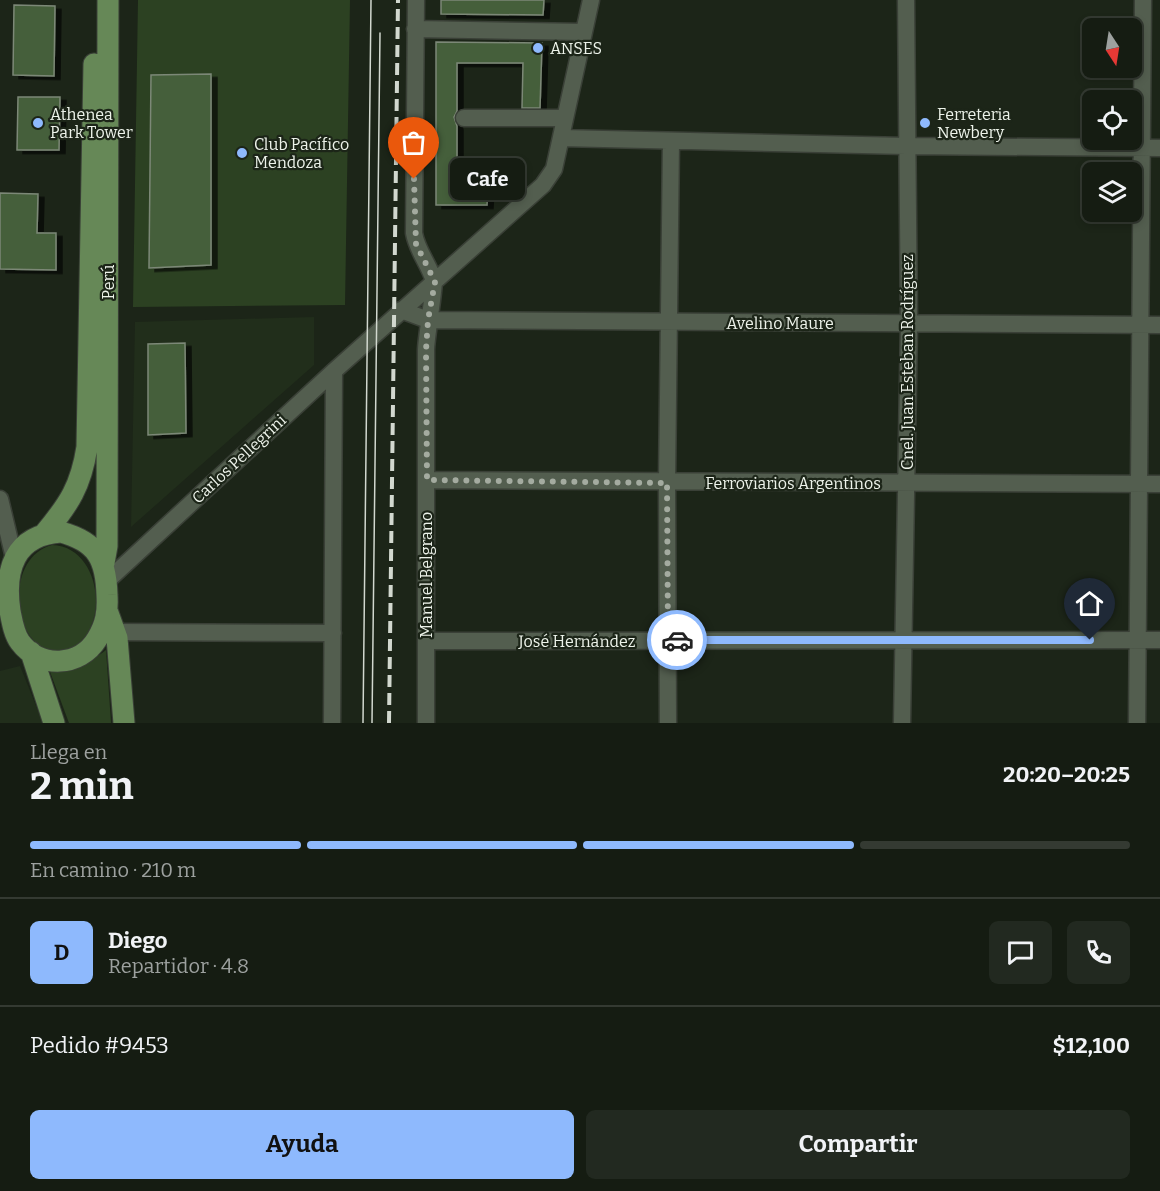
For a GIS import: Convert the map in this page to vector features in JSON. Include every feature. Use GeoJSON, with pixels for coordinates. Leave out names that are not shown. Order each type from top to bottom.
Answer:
{"type":"FeatureCollection","features":[{"type":"Feature","properties":{"kind":"main road","name":"Perú"},"geometry":{"type":"LineString","coordinates":[[45,533],[75,492],[83,473],[87,447],[95,0]]}},
{"type":"Feature","properties":{"kind":"main road","name":"Perú"},"geometry":{"type":"LineString","coordinates":[[105,572],[107,538],[108,0]]}},
{"type":"Feature","properties":{"kind":"main road"},"geometry":{"type":"LineString","coordinates":[[54,723],[16,641],[9,603],[9,566],[24,546],[45,533],[61,532],[79,537],[92,547],[105,572],[124,723]]}},
{"type":"Feature","properties":{"kind":"main road"},"geometry":{"type":"LineString","coordinates":[[16,641],[60,662],[79,657],[111,622]]}},
{"type":"Feature","properties":{"kind":"street"},"geometry":{"type":"LineString","coordinates":[[416,0],[414,233],[416,244],[435,282]]}},
{"type":"Feature","properties":{"kind":"street","name":"Carlos Pellegrini"},"geometry":{"type":"LineString","coordinates":[[105,572],[543,185],[554,169],[591,0]]}},
{"type":"Feature","properties":{"kind":"street","name":"Cnel. Juan Esteban Rodríguez"},"geometry":{"type":"LineString","coordinates":[[902,723],[909,324],[906,0]]}},
{"type":"Feature","properties":{"kind":"street"},"geometry":{"type":"LineString","coordinates":[[1137,723],[1136,640],[1142,325],[1151,148],[1143,0]]}},
{"type":"Feature","properties":{"kind":"street"},"geometry":{"type":"LineString","coordinates":[[415,29],[584,32]]}},
{"type":"Feature","properties":{"kind":"street"},"geometry":{"type":"LineString","coordinates":[[464,118],[565,118]]}},
{"type":"Feature","properties":{"kind":"street"},"geometry":{"type":"LineString","coordinates":[[561,138],[906,146],[1151,148]]}},
{"type":"Feature","properties":{"kind":"street"},"geometry":{"type":"LineString","coordinates":[[668,723],[667,483],[670,141]]}},
{"type":"Feature","properties":{"kind":"street","name":"Manuel Belgrano"},"geometry":{"type":"LineString","coordinates":[[426,723],[428,320],[435,282]]}},
{"type":"Feature","properties":{"kind":"street","name":"Avelino Maure"},"geometry":{"type":"LineString","coordinates":[[401,310],[428,320],[1160,325]]}},
{"type":"Feature","properties":{"kind":"street"},"geometry":{"type":"LineString","coordinates":[[332,723],[334,371]]}},
{"type":"Feature","properties":{"kind":"street","name":"Ferroviarios Argentinos"},"geometry":{"type":"LineString","coordinates":[[427,480],[1160,484]]}},
{"type":"Feature","properties":{"kind":"street"},"geometry":{"type":"LineString","coordinates":[[0,499],[9,566]]}},
{"type":"Feature","properties":{"kind":"street"},"geometry":{"type":"LineString","coordinates":[[111,622],[333,633]]}},
{"type":"Feature","properties":{"kind":"street","name":"José Hernández"},"geometry":{"type":"LineString","coordinates":[[426,641],[1160,640]]}},
{"type":"Feature","properties":{"kind":"shaded area","name":"Club Pacífico Mendoza"},"geometry":{"type":"Polygon","coordinates":[[[138,0],[350,0],[345,305],[133,307],[138,0]]]}},
{"type":"Feature","properties":{"kind":"shaded area"},"geometry":{"type":"Polygon","coordinates":[[[314,317],[314,365],[131,527],[135,322],[314,317]]]}},
{"type":"Feature","properties":{"kind":"shaded area"},"geometry":{"type":"Polygon","coordinates":[[[52,545],[68,549],[80,558],[89,571],[95,587],[96,604],[93,621],[86,635],[75,647],[53,654],[35,642],[26,629],[19,601],[23,572],[30,560],[39,551],[52,545]]]}},
{"type":"Feature","properties":{"kind":"shaded area"},"geometry":{"type":"Polygon","coordinates":[[[106,650],[111,723],[69,723],[49,669],[79,664],[106,650]]]}},
{"type":"Feature","properties":{"kind":"shaded area"},"geometry":{"type":"Polygon","coordinates":[[[20,666],[43,723],[0,723],[0,671],[20,666]]]}},
{"type":"Feature","properties":{"kind":"building"},"geometry":{"type":"Polygon","coordinates":[[[441,0],[544,0],[543,15],[441,14],[441,0]]]}},
{"type":"Feature","properties":{"kind":"building"},"geometry":{"type":"Polygon","coordinates":[[[14,5],[55,6],[54,76],[13,75],[14,5]]]}},
{"type":"Feature","properties":{"kind":"building"},"geometry":{"type":"Polygon","coordinates":[[[436,42],[542,43],[540,108],[522,108],[523,63],[457,63],[457,111],[454,117],[457,126],[457,184],[488,185],[487,205],[436,205],[436,42]]]}},
{"type":"Feature","properties":{"kind":"building"},"geometry":{"type":"Polygon","coordinates":[[[211,74],[211,265],[149,268],[151,75],[211,74]]]}},
{"type":"Feature","properties":{"kind":"building","name":"Athenea Park Tower"},"geometry":{"type":"Polygon","coordinates":[[[18,97],[60,97],[59,150],[17,150],[18,97]]]}},
{"type":"Feature","properties":{"kind":"building"},"geometry":{"type":"Polygon","coordinates":[[[0,193],[38,194],[37,233],[56,233],[56,270],[0,269],[0,193]]]}},
{"type":"Feature","properties":{"kind":"building"},"geometry":{"type":"Polygon","coordinates":[[[185,343],[186,433],[148,435],[148,344],[185,343]]]}},
{"type":"Feature","properties":{"kind":"tram line"},"geometry":{"type":"LineString","coordinates":[[363,723],[371,0]]}},
{"type":"Feature","properties":{"kind":"tram line"},"geometry":{"type":"LineString","coordinates":[[372,723],[380,33]]}},
{"type":"Feature","properties":{"kind":"railway"},"geometry":{"type":"LineString","coordinates":[[389,723],[398,0]]}},
{"type":"Feature","properties":{"kind":"way so far"},"geometry":{"type":"LineString","coordinates":[[414,179],[413,221],[416,244],[435,282],[428,320],[426,350],[427,480],[667,483],[668,640],[677,640]]}},
{"type":"Feature","properties":{"kind":"place","name":"ANSES"},"geometry":{"type":"Point","coordinates":[538,48]}},
{"type":"Feature","properties":{"kind":"place","name":"Athenea Park Tower"},"geometry":{"type":"Point","coordinates":[38,123]}},
{"type":"Feature","properties":{"kind":"place","name":"Ferreteria Newbery"},"geometry":{"type":"Point","coordinates":[925,123]}},
{"type":"Feature","properties":{"kind":"place","name":"Club Pacífico Mendoza"},"geometry":{"type":"Point","coordinates":[242,153]}},
{"type":"Feature","properties":{"kind":"place","name":"Cafe"},"geometry":{"type":"Point","coordinates":[414,179]}},
{"type":"Feature","properties":{"kind":"route"},"geometry":{"type":"LineString","coordinates":[[677,640],[1090,640]]}}]}
